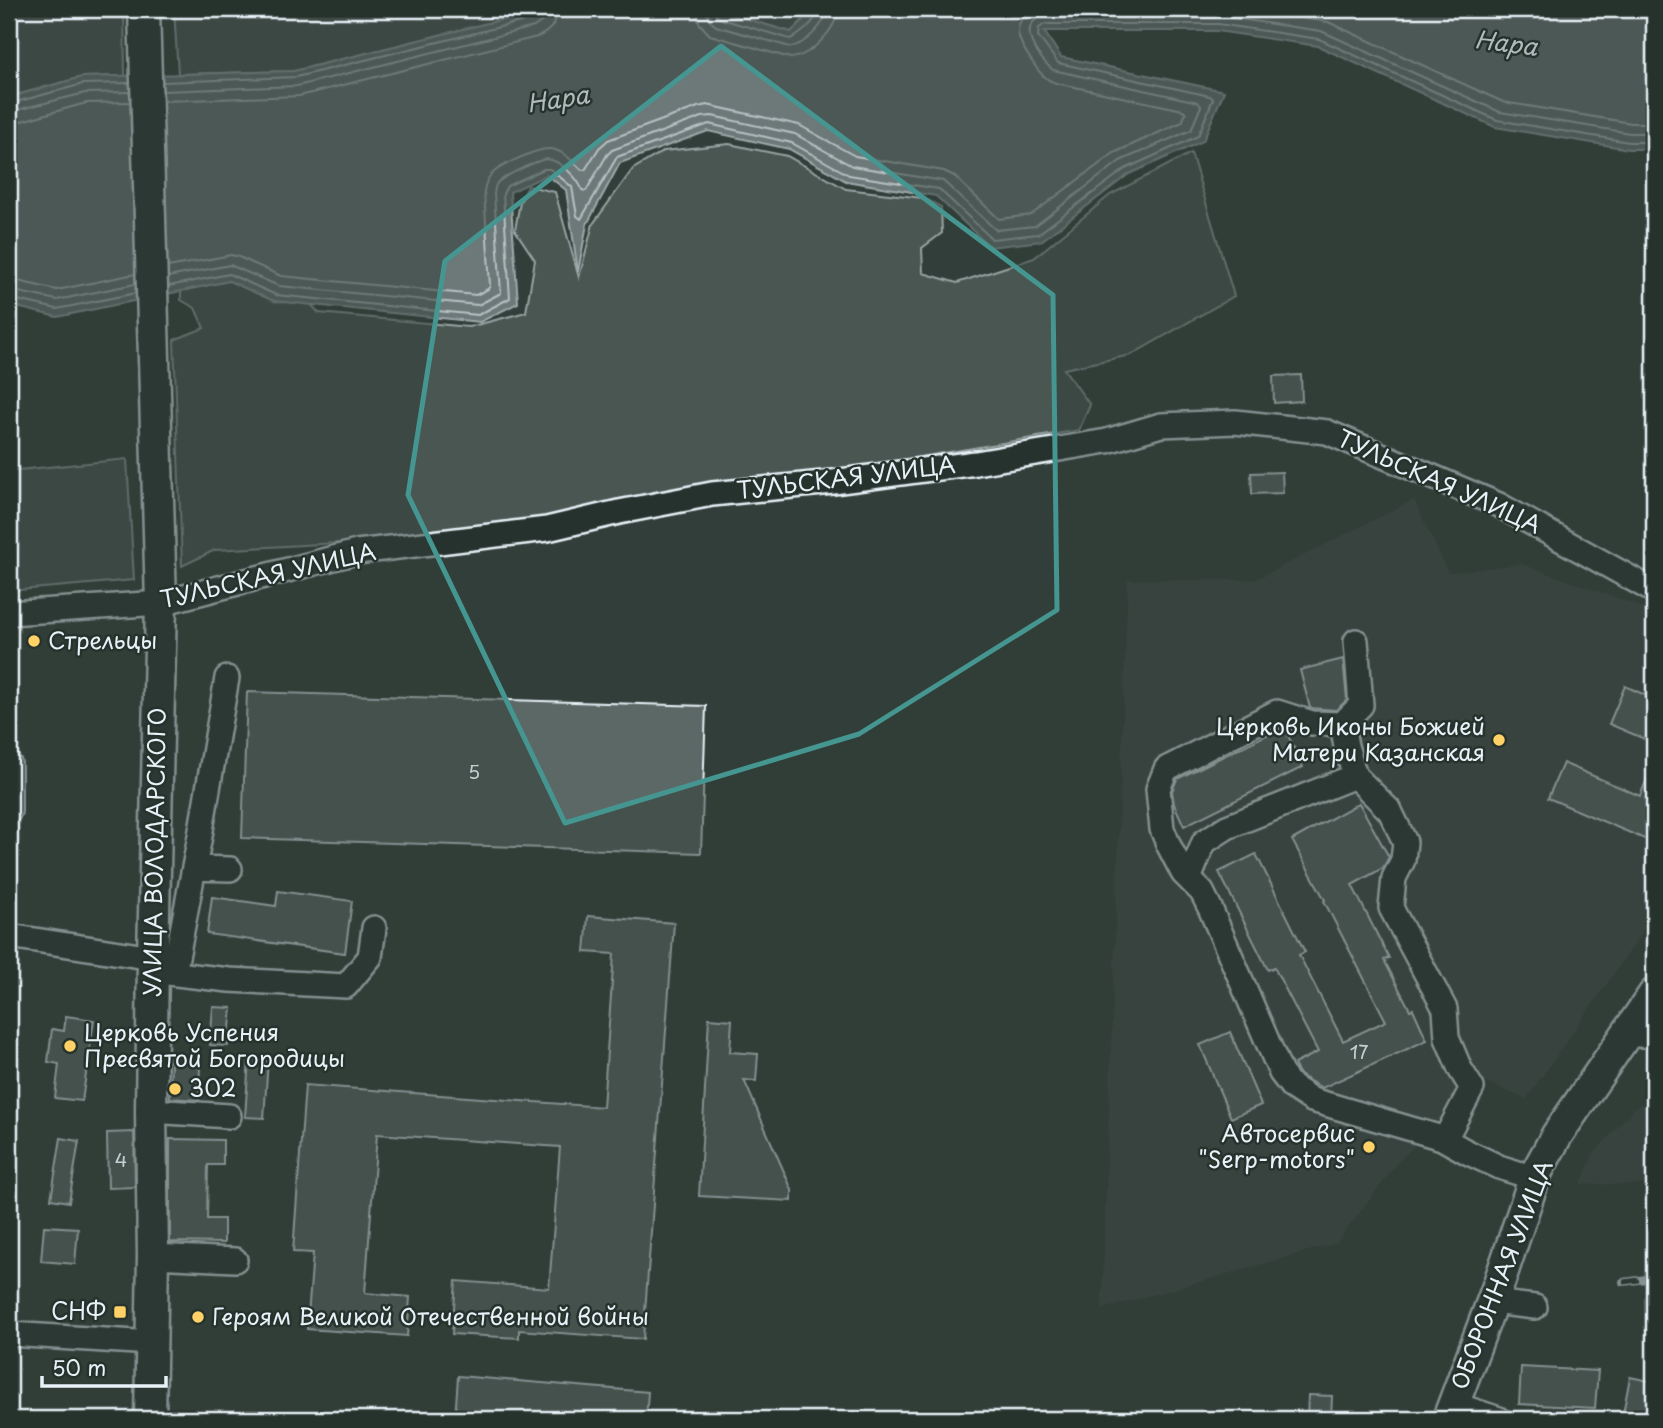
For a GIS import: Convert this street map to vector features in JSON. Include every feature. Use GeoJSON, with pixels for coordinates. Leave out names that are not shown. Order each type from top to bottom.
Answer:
{"type":"FeatureCollection","features":[{"type":"Feature","properties":{"kind":"main road","name":"УЛИЦА ВОЛОДАРСКОГО"},"geometry":{"type":"LineString","coordinates":[[144,9],[161,603],[160,968],[151,1111],[153,1256],[150,1419]]}},
{"type":"Feature","properties":{"kind":"main road","name":"ОБОРОННАЯ УЛИЦА"},"geometry":{"type":"LineString","coordinates":[[1450,1412],[1492,1302],[1534,1178],[1558,1135],[1640,1035],[1654,994]]}},
{"type":"Feature","properties":{"kind":"street","name":"ТУЛЬСКАЯ УЛИЦА"},"geometry":{"type":"LineString","coordinates":[[9,613],[161,603],[357,552],[547,529],[712,494],[833,482],[976,463],[1107,441],[1161,425],[1236,422],[1327,432],[1499,505],[1654,590]]}},
{"type":"Feature","properties":{"kind":"street"},"geometry":{"type":"LineString","coordinates":[[1356,641],[1361,705],[1342,724],[1312,723],[1277,712],[1166,769],[1158,789],[1162,829],[1183,873],[1202,892],[1281,1073],[1292,1087],[1312,1100],[1445,1139],[1499,1167],[1534,1178]]}},
{"type":"Feature","properties":{"kind":"street"},"geometry":{"type":"LineString","coordinates":[[160,968],[194,868],[227,678]]}},
{"type":"Feature","properties":{"kind":"street"},"geometry":{"type":"LineString","coordinates":[[1342,724],[1355,776],[1390,811],[1405,842],[1403,860],[1394,878],[1391,908],[1445,1009],[1447,1038],[1460,1069],[1472,1088],[1445,1139]]}},
{"type":"Feature","properties":{"kind":"street"},"geometry":{"type":"LineString","coordinates":[[9,764],[9,811]]}},
{"type":"Feature","properties":{"kind":"street"},"geometry":{"type":"LineString","coordinates":[[1189,879],[1204,842],[1227,827],[1355,776]]}},
{"type":"Feature","properties":{"kind":"street"},"geometry":{"type":"LineString","coordinates":[[194,868],[230,869]]}},
{"type":"Feature","properties":{"kind":"street"},"geometry":{"type":"LineString","coordinates":[[9,936],[229,980],[346,986],[370,957],[374,928]]}},
{"type":"Feature","properties":{"kind":"street"},"geometry":{"type":"LineString","coordinates":[[151,1111],[229,1116]]}},
{"type":"Feature","properties":{"kind":"street"},"geometry":{"type":"LineString","coordinates":[[153,1256],[235,1260]]}},
{"type":"Feature","properties":{"kind":"street"},"geometry":{"type":"LineString","coordinates":[[1492,1302],[1535,1307]]}},
{"type":"Feature","properties":{"kind":"street"},"geometry":{"type":"LineString","coordinates":[[9,1334],[152,1343]]}},
{"type":"Feature","properties":{"kind":"street"},"geometry":{"type":"LineString","coordinates":[[1450,1412],[1499,1419]]}},
{"type":"Feature","properties":{"kind":"highlighted area"},"geometry":{"type":"Polygon","coordinates":[[[721,46],[1053,295],[1057,610],[859,734],[565,823],[408,495],[445,261],[721,46]]]}},
{"type":"Feature","properties":{"kind":"shaded area"},"geometry":{"type":"Polygon","coordinates":[[[9,9],[124,9],[125,76],[82,77],[9,97],[9,9]]]}},
{"type":"Feature","properties":{"kind":"shaded area"},"geometry":{"type":"Polygon","coordinates":[[[174,9],[544,9],[294,71],[178,74],[174,9]]]}},
{"type":"Feature","properties":{"kind":"shaded area"},"geometry":{"type":"Polygon","coordinates":[[[712,9],[814,9],[791,32],[712,9]]]}},
{"type":"Feature","properties":{"kind":"shaded area"},"geometry":{"type":"Polygon","coordinates":[[[729,144],[787,156],[846,189],[923,198],[941,207],[942,233],[922,248],[923,273],[957,283],[1034,258],[1110,195],[1191,153],[1234,296],[1131,355],[1064,369],[1090,405],[1079,430],[625,501],[523,527],[390,540],[215,550],[182,566],[174,340],[204,328],[195,308],[181,300],[181,253],[284,276],[319,313],[469,327],[526,312],[535,260],[515,230],[520,202],[528,186],[555,192],[579,278],[593,224],[633,169],[664,151],[729,144]]]}},
{"type":"Feature","properties":{"kind":"shaded area"},"geometry":{"type":"Polygon","coordinates":[[[127,459],[134,580],[9,591],[9,471],[127,459]]]}},
{"type":"Feature","properties":{"kind":"shaded area"},"geometry":{"type":"Polygon","coordinates":[[[1414,500],[1448,573],[1521,564],[1639,606],[1654,615],[1654,916],[1526,1099],[1479,1079],[1398,1162],[1336,1243],[1102,1309],[1128,580],[1255,580],[1414,500]]]}},
{"type":"Feature","properties":{"kind":"shaded area"},"geometry":{"type":"Polygon","coordinates":[[[1654,1096],[1654,1184],[1581,1184],[1593,1155],[1633,1110],[1654,1096]]]}},
{"type":"Feature","properties":{"kind":"water","name":"Нара"},"geometry":{"type":"Polygon","coordinates":[[[544,9],[712,9],[791,32],[814,9],[1654,9],[1654,149],[1629,149],[1495,127],[1318,46],[1217,31],[1044,31],[1061,57],[1224,91],[1203,141],[1129,174],[1041,241],[990,247],[936,196],[846,181],[789,149],[708,131],[620,163],[587,224],[578,272],[566,190],[547,175],[510,192],[518,303],[480,322],[274,301],[229,281],[57,317],[9,305],[9,97],[82,77],[294,71],[544,9]]]}},
{"type":"Feature","properties":{"kind":"building"},"geometry":{"type":"Polygon","coordinates":[[[1301,375],[1302,401],[1274,403],[1273,376],[1301,375]]]}},
{"type":"Feature","properties":{"kind":"building"},"geometry":{"type":"Polygon","coordinates":[[[1282,472],[1283,493],[1252,494],[1251,473],[1282,472]]]}},
{"type":"Feature","properties":{"kind":"building"},"geometry":{"type":"Polygon","coordinates":[[[1343,659],[1347,700],[1336,710],[1310,708],[1300,670],[1343,659]]]}},
{"type":"Feature","properties":{"kind":"building"},"geometry":{"type":"Polygon","coordinates":[[[1625,686],[1654,699],[1654,743],[1609,724],[1625,686]]]}},
{"type":"Feature","properties":{"kind":"building"},"geometry":{"type":"Polygon","coordinates":[[[247,692],[706,706],[701,853],[242,838],[247,692]]]}},
{"type":"Feature","properties":{"kind":"building"},"geometry":{"type":"Polygon","coordinates":[[[1281,728],[1285,729],[1303,767],[1184,826],[1174,804],[1172,791],[1177,779],[1281,728]]]}},
{"type":"Feature","properties":{"kind":"building"},"geometry":{"type":"Polygon","coordinates":[[[1654,762],[1654,843],[1548,798],[1563,763],[1640,796],[1654,762]]]}},
{"type":"Feature","properties":{"kind":"building"},"geometry":{"type":"Polygon","coordinates":[[[1359,803],[1389,857],[1383,868],[1352,885],[1389,958],[1384,960],[1410,1010],[1413,1009],[1427,1040],[1322,1088],[1302,1077],[1294,1064],[1318,1052],[1274,967],[1268,970],[1219,872],[1256,854],[1305,952],[1299,955],[1343,1041],[1386,1021],[1292,840],[1359,803]]]}},
{"type":"Feature","properties":{"kind":"building"},"geometry":{"type":"Polygon","coordinates":[[[278,891],[352,901],[345,953],[207,934],[212,897],[276,906],[278,891]]]}},
{"type":"Feature","properties":{"kind":"building"},"geometry":{"type":"Polygon","coordinates":[[[588,916],[674,923],[643,1339],[519,1330],[519,1338],[452,1334],[456,1281],[549,1288],[560,1147],[377,1134],[365,1293],[410,1297],[407,1336],[307,1329],[313,1253],[293,1252],[305,1085],[603,1107],[614,954],[585,952],[588,916]]]}},
{"type":"Feature","properties":{"kind":"building"},"geometry":{"type":"Polygon","coordinates":[[[213,1007],[232,1008],[228,1046],[210,1045],[213,1007]]]}},
{"type":"Feature","properties":{"kind":"building","name":"Церковь Успения Пресвятой Богородицы"},"geometry":{"type":"Polygon","coordinates":[[[66,1016],[94,1020],[82,1101],[55,1098],[59,1064],[48,1062],[52,1029],[64,1031],[66,1016]]]}},
{"type":"Feature","properties":{"kind":"building"},"geometry":{"type":"Polygon","coordinates":[[[709,1018],[732,1020],[730,1052],[758,1054],[756,1081],[744,1080],[792,1190],[792,1201],[699,1196],[709,1018]]]}},
{"type":"Feature","properties":{"kind":"building"},"geometry":{"type":"Polygon","coordinates":[[[1230,1032],[1261,1105],[1231,1118],[1200,1045],[1230,1032]]]}},
{"type":"Feature","properties":{"kind":"building"},"geometry":{"type":"Polygon","coordinates":[[[249,1059],[268,1060],[264,1118],[245,1117],[249,1059]]]}},
{"type":"Feature","properties":{"kind":"building"},"geometry":{"type":"Polygon","coordinates":[[[171,1062],[200,1062],[199,1100],[170,1098],[171,1062]]]}},
{"type":"Feature","properties":{"kind":"building"},"geometry":{"type":"Polygon","coordinates":[[[134,1132],[135,1187],[108,1188],[107,1133],[134,1132]]]}},
{"type":"Feature","properties":{"kind":"building"},"geometry":{"type":"Polygon","coordinates":[[[61,1138],[79,1141],[69,1202],[51,1199],[61,1138]]]}},
{"type":"Feature","properties":{"kind":"building"},"geometry":{"type":"Polygon","coordinates":[[[170,1139],[223,1140],[223,1165],[208,1165],[207,1219],[224,1219],[224,1243],[170,1242],[170,1139]]]}},
{"type":"Feature","properties":{"kind":"building"},"geometry":{"type":"Polygon","coordinates":[[[44,1226],[78,1228],[75,1264],[41,1261],[44,1226]]]}},
{"type":"Feature","properties":{"kind":"building"},"geometry":{"type":"Polygon","coordinates":[[[1521,1367],[1598,1371],[1595,1408],[1519,1404],[1521,1367]]]}},
{"type":"Feature","properties":{"kind":"building"},"geometry":{"type":"Polygon","coordinates":[[[458,1376],[648,1392],[646,1419],[455,1419],[458,1376]]]}},
{"type":"Feature","properties":{"kind":"building"},"geometry":{"type":"Polygon","coordinates":[[[1630,1377],[1654,1382],[1654,1419],[1622,1419],[1630,1377]]]}},
{"type":"Feature","properties":{"kind":"building"},"geometry":{"type":"Polygon","coordinates":[[[1308,1395],[1332,1396],[1331,1419],[1307,1419],[1308,1395]]]}},
{"type":"Feature","properties":{"kind":"railway"},"geometry":{"type":"LineString","coordinates":[[1623,1282],[1654,1278]]}},
{"type":"Feature","properties":{"kind":"place","name":"Стрельцы"},"geometry":{"type":"Point","coordinates":[34,641]}},
{"type":"Feature","properties":{"kind":"place","name":"Церковь Иконы Божией Матери Казанская"},"geometry":{"type":"Point","coordinates":[1499,740]}},
{"type":"Feature","properties":{"kind":"place","name":"Церковь Успения Пресвятой Богородицы"},"geometry":{"type":"Point","coordinates":[70,1046]}},
{"type":"Feature","properties":{"kind":"place","name":"302"},"geometry":{"type":"Point","coordinates":[175,1089]}},
{"type":"Feature","properties":{"kind":"place","name":"Автосервис \"Serp-motors\""},"geometry":{"type":"Point","coordinates":[1369,1147]}},
{"type":"Feature","properties":{"kind":"place","name":"СНФ"},"geometry":{"type":"Point","coordinates":[120,1312]}},
{"type":"Feature","properties":{"kind":"place","name":"Героям Великой Отечественной войны"},"geometry":{"type":"Point","coordinates":[198,1317]}}]}
